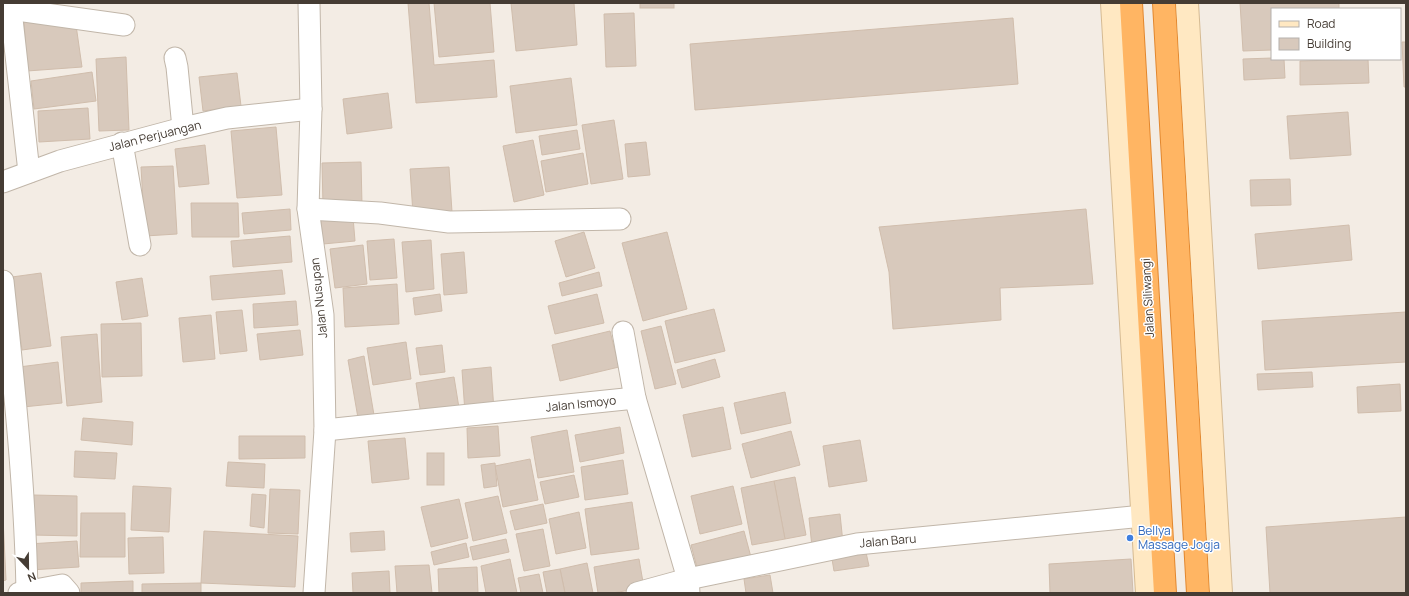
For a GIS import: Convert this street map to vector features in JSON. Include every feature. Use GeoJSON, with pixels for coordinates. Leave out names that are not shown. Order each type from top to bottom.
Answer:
{"type":"FeatureCollection","features":[{"type":"Feature","properties":{"kind":"highway","name":"Jalan Siliwangi"},"geometry":{"type":"LineString","coordinates":[[1130,3],[1165,593]]}},
{"type":"Feature","properties":{"kind":"highway"},"geometry":{"type":"LineString","coordinates":[[1164,3],[1198,593]]}},
{"type":"Feature","properties":{"kind":"street","name":"Jalan Nusupan"},"geometry":{"type":"LineString","coordinates":[[309,3],[311,109],[308,209],[323,315],[325,430],[314,593]]}},
{"type":"Feature","properties":{"kind":"street"},"geometry":{"type":"LineString","coordinates":[[1112,3],[1147,593]]}},
{"type":"Feature","properties":{"kind":"street"},"geometry":{"type":"LineString","coordinates":[[1187,3],[1221,593]]}},
{"type":"Feature","properties":{"kind":"street"},"geometry":{"type":"LineString","coordinates":[[29,172],[7,9],[124,25]]}},
{"type":"Feature","properties":{"kind":"street"},"geometry":{"type":"LineString","coordinates":[[175,58],[183,128]]}},
{"type":"Feature","properties":{"kind":"street","name":"Jalan Perjuangan"},"geometry":{"type":"LineString","coordinates":[[3,182],[60,161],[122,143],[183,128],[227,118],[311,109]]}},
{"type":"Feature","properties":{"kind":"street"},"geometry":{"type":"LineString","coordinates":[[122,143],[140,245]]}},
{"type":"Feature","properties":{"kind":"street"},"geometry":{"type":"LineString","coordinates":[[308,209],[380,213],[449,222],[620,219]]}},
{"type":"Feature","properties":{"kind":"street"},"geometry":{"type":"LineString","coordinates":[[3,280],[26,526],[23,592],[62,585],[69,593]]}},
{"type":"Feature","properties":{"kind":"street"},"geometry":{"type":"LineString","coordinates":[[623,332],[635,398],[688,586]]}},
{"type":"Feature","properties":{"kind":"street","name":"Jalan Ismoyo"},"geometry":{"type":"LineString","coordinates":[[325,430],[635,398]]}},
{"type":"Feature","properties":{"kind":"street","name":"Jalan Baru"},"geometry":{"type":"LineString","coordinates":[[637,593],[688,586],[837,547],[1143,516]]}},
{"type":"Feature","properties":{"kind":"building"},"geometry":{"type":"Polygon","coordinates":[[[408,3],[429,3],[434,65],[494,60],[497,97],[416,103],[408,3]]]}},
{"type":"Feature","properties":{"kind":"building"},"geometry":{"type":"Polygon","coordinates":[[[434,3],[490,3],[494,52],[439,57],[434,3]]]}},
{"type":"Feature","properties":{"kind":"building"},"geometry":{"type":"Polygon","coordinates":[[[511,3],[574,3],[577,45],[516,51],[511,3]]]}},
{"type":"Feature","properties":{"kind":"building"},"geometry":{"type":"Polygon","coordinates":[[[640,3],[674,3],[674,8],[640,8],[640,3]]]}},
{"type":"Feature","properties":{"kind":"building"},"geometry":{"type":"Polygon","coordinates":[[[1240,3],[1339,3],[1339,8],[1271,8],[1271,50],[1243,51],[1240,3]]]}},
{"type":"Feature","properties":{"kind":"building"},"geometry":{"type":"Polygon","coordinates":[[[634,13],[636,66],[606,67],[604,14],[634,13]]]}},
{"type":"Feature","properties":{"kind":"building"},"geometry":{"type":"Polygon","coordinates":[[[1013,18],[1018,84],[695,110],[690,44],[1013,18]]]}},
{"type":"Feature","properties":{"kind":"building"},"geometry":{"type":"Polygon","coordinates":[[[24,21],[76,25],[82,67],[27,71],[24,21]]]}},
{"type":"Feature","properties":{"kind":"building"},"geometry":{"type":"Polygon","coordinates":[[[1402,42],[1406,42],[1406,87],[1404,87],[1402,42]]]}},
{"type":"Feature","properties":{"kind":"building"},"geometry":{"type":"Polygon","coordinates":[[[126,57],[129,130],[99,131],[96,59],[126,57]]]}},
{"type":"Feature","properties":{"kind":"building"},"geometry":{"type":"Polygon","coordinates":[[[1271,58],[1271,60],[1284,60],[1285,78],[1244,80],[1243,59],[1271,58]]]}},
{"type":"Feature","properties":{"kind":"building"},"geometry":{"type":"Polygon","coordinates":[[[1368,60],[1369,83],[1300,85],[1300,61],[1368,60]]]}},
{"type":"Feature","properties":{"kind":"building"},"geometry":{"type":"Polygon","coordinates":[[[92,72],[96,101],[34,109],[31,81],[92,72]]]}},
{"type":"Feature","properties":{"kind":"building"},"geometry":{"type":"Polygon","coordinates":[[[237,73],[241,106],[203,111],[199,77],[237,73]]]}},
{"type":"Feature","properties":{"kind":"building"},"geometry":{"type":"Polygon","coordinates":[[[571,78],[577,125],[516,133],[510,86],[571,78]]]}},
{"type":"Feature","properties":{"kind":"building"},"geometry":{"type":"Polygon","coordinates":[[[388,93],[392,128],[347,134],[343,99],[388,93]]]}},
{"type":"Feature","properties":{"kind":"building"},"geometry":{"type":"Polygon","coordinates":[[[88,108],[90,139],[39,142],[38,111],[88,108]]]}},
{"type":"Feature","properties":{"kind":"building"},"geometry":{"type":"Polygon","coordinates":[[[1348,112],[1351,155],[1290,159],[1287,116],[1348,112]]]}},
{"type":"Feature","properties":{"kind":"building"},"geometry":{"type":"Polygon","coordinates":[[[614,120],[623,179],[591,184],[582,125],[614,120]]]}},
{"type":"Feature","properties":{"kind":"building"},"geometry":{"type":"Polygon","coordinates":[[[276,127],[282,195],[237,198],[231,131],[276,127]]]}},
{"type":"Feature","properties":{"kind":"building"},"geometry":{"type":"Polygon","coordinates":[[[577,130],[580,149],[542,155],[539,136],[577,130]]]}},
{"type":"Feature","properties":{"kind":"building"},"geometry":{"type":"Polygon","coordinates":[[[533,140],[544,195],[514,202],[503,146],[533,140]]]}},
{"type":"Feature","properties":{"kind":"building"},"geometry":{"type":"Polygon","coordinates":[[[646,142],[650,175],[628,177],[625,144],[646,142]]]}},
{"type":"Feature","properties":{"kind":"building"},"geometry":{"type":"Polygon","coordinates":[[[205,145],[209,184],[179,187],[175,149],[205,145]]]}},
{"type":"Feature","properties":{"kind":"building"},"geometry":{"type":"Polygon","coordinates":[[[583,153],[588,184],[546,192],[541,161],[583,153]]]}},
{"type":"Feature","properties":{"kind":"building"},"geometry":{"type":"Polygon","coordinates":[[[361,162],[362,205],[323,205],[322,163],[361,162]]]}},
{"type":"Feature","properties":{"kind":"building"},"geometry":{"type":"Polygon","coordinates":[[[173,166],[177,234],[145,236],[141,167],[173,166]]]}},
{"type":"Feature","properties":{"kind":"building"},"geometry":{"type":"Polygon","coordinates":[[[449,167],[452,212],[413,214],[410,169],[449,167]]]}},
{"type":"Feature","properties":{"kind":"building"},"geometry":{"type":"Polygon","coordinates":[[[1290,179],[1291,205],[1251,206],[1250,180],[1290,179]]]}},
{"type":"Feature","properties":{"kind":"building"},"geometry":{"type":"Polygon","coordinates":[[[191,203],[238,203],[239,237],[192,237],[191,203]]]}},
{"type":"Feature","properties":{"kind":"building"},"geometry":{"type":"Polygon","coordinates":[[[290,209],[291,230],[244,234],[242,213],[290,209]]]}},
{"type":"Feature","properties":{"kind":"building"},"geometry":{"type":"Polygon","coordinates":[[[1086,209],[1093,284],[1000,288],[1001,320],[893,329],[889,272],[879,227],[1086,209]]]}},
{"type":"Feature","properties":{"kind":"building"},"geometry":{"type":"Polygon","coordinates":[[[353,217],[355,241],[323,244],[321,220],[353,217]]]}},
{"type":"Feature","properties":{"kind":"building"},"geometry":{"type":"Polygon","coordinates":[[[1349,225],[1352,260],[1258,269],[1255,234],[1349,225]]]}},
{"type":"Feature","properties":{"kind":"building"},"geometry":{"type":"Polygon","coordinates":[[[584,232],[595,268],[566,277],[555,241],[584,232]]]}},
{"type":"Feature","properties":{"kind":"building"},"geometry":{"type":"Polygon","coordinates":[[[667,232],[687,309],[643,321],[622,243],[667,232]]]}},
{"type":"Feature","properties":{"kind":"building"},"geometry":{"type":"Polygon","coordinates":[[[290,236],[292,262],[233,267],[231,241],[290,236]]]}},
{"type":"Feature","properties":{"kind":"building"},"geometry":{"type":"Polygon","coordinates":[[[394,239],[397,278],[370,280],[367,241],[394,239]]]}},
{"type":"Feature","properties":{"kind":"building"},"geometry":{"type":"Polygon","coordinates":[[[431,240],[434,289],[406,292],[402,242],[431,240]]]}},
{"type":"Feature","properties":{"kind":"building"},"geometry":{"type":"Polygon","coordinates":[[[363,245],[367,284],[335,288],[330,249],[363,245]]]}},
{"type":"Feature","properties":{"kind":"building"},"geometry":{"type":"Polygon","coordinates":[[[464,252],[467,293],[444,295],[441,254],[464,252]]]}},
{"type":"Feature","properties":{"kind":"building"},"geometry":{"type":"Polygon","coordinates":[[[282,270],[285,294],[212,300],[210,276],[282,270]]]}},
{"type":"Feature","properties":{"kind":"building"},"geometry":{"type":"Polygon","coordinates":[[[599,272],[602,286],[562,296],[559,283],[599,272]]]}},
{"type":"Feature","properties":{"kind":"building"},"geometry":{"type":"Polygon","coordinates":[[[41,273],[51,346],[22,350],[12,277],[41,273]]]}},
{"type":"Feature","properties":{"kind":"building"},"geometry":{"type":"Polygon","coordinates":[[[142,278],[148,316],[122,320],[116,282],[142,278]]]}},
{"type":"Feature","properties":{"kind":"building"},"geometry":{"type":"Polygon","coordinates":[[[397,284],[399,324],[345,327],[343,288],[397,284]]]}},
{"type":"Feature","properties":{"kind":"building"},"geometry":{"type":"Polygon","coordinates":[[[440,294],[442,311],[415,315],[413,298],[440,294]]]}},
{"type":"Feature","properties":{"kind":"building"},"geometry":{"type":"Polygon","coordinates":[[[597,294],[604,323],[555,334],[548,306],[597,294]]]}},
{"type":"Feature","properties":{"kind":"building"},"geometry":{"type":"Polygon","coordinates":[[[296,301],[298,325],[254,328],[253,304],[296,301]]]}},
{"type":"Feature","properties":{"kind":"building"},"geometry":{"type":"Polygon","coordinates":[[[714,309],[725,351],[675,363],[665,321],[714,309]]]}},
{"type":"Feature","properties":{"kind":"building"},"geometry":{"type":"Polygon","coordinates":[[[242,310],[247,351],[220,354],[216,312],[242,310]]]}},
{"type":"Feature","properties":{"kind":"building"},"geometry":{"type":"Polygon","coordinates":[[[1406,312],[1406,362],[1265,370],[1262,321],[1406,312]]]}},
{"type":"Feature","properties":{"kind":"building"},"geometry":{"type":"Polygon","coordinates":[[[211,315],[215,359],[183,362],[179,318],[211,315]]]}},
{"type":"Feature","properties":{"kind":"building"},"geometry":{"type":"Polygon","coordinates":[[[141,323],[142,376],[102,377],[101,324],[141,323]]]}},
{"type":"Feature","properties":{"kind":"building"},"geometry":{"type":"Polygon","coordinates":[[[661,326],[676,384],[655,389],[641,331],[661,326]]]}},
{"type":"Feature","properties":{"kind":"building"},"geometry":{"type":"Polygon","coordinates":[[[300,330],[303,355],[260,360],[257,334],[300,330]]]}},
{"type":"Feature","properties":{"kind":"building"},"geometry":{"type":"Polygon","coordinates":[[[610,331],[619,367],[560,381],[552,345],[610,331]]]}},
{"type":"Feature","properties":{"kind":"building"},"geometry":{"type":"Polygon","coordinates":[[[97,334],[102,402],[67,406],[61,337],[97,334]]]}},
{"type":"Feature","properties":{"kind":"building"},"geometry":{"type":"Polygon","coordinates":[[[406,342],[411,379],[373,385],[367,348],[406,342]]]}},
{"type":"Feature","properties":{"kind":"building"},"geometry":{"type":"Polygon","coordinates":[[[442,345],[445,372],[420,375],[416,348],[442,345]]]}},
{"type":"Feature","properties":{"kind":"building"},"geometry":{"type":"Polygon","coordinates":[[[364,356],[374,415],[358,418],[348,360],[364,356]]]}},
{"type":"Feature","properties":{"kind":"building"},"geometry":{"type":"Polygon","coordinates":[[[715,359],[720,377],[682,388],[677,370],[715,359]]]}},
{"type":"Feature","properties":{"kind":"building"},"geometry":{"type":"Polygon","coordinates":[[[58,362],[62,403],[23,407],[19,367],[58,362]]]}},
{"type":"Feature","properties":{"kind":"building"},"geometry":{"type":"Polygon","coordinates":[[[491,367],[494,411],[465,413],[462,370],[491,367]]]}},
{"type":"Feature","properties":{"kind":"building"},"geometry":{"type":"Polygon","coordinates":[[[1312,372],[1313,387],[1258,390],[1257,374],[1312,372]]]}},
{"type":"Feature","properties":{"kind":"building"},"geometry":{"type":"Polygon","coordinates":[[[454,377],[459,408],[421,415],[416,383],[454,377]]]}},
{"type":"Feature","properties":{"kind":"building"},"geometry":{"type":"Polygon","coordinates":[[[1400,384],[1401,411],[1358,413],[1357,387],[1400,384]]]}},
{"type":"Feature","properties":{"kind":"building"},"geometry":{"type":"Polygon","coordinates":[[[785,392],[791,423],[741,434],[734,403],[785,392]]]}},
{"type":"Feature","properties":{"kind":"building"},"geometry":{"type":"Polygon","coordinates":[[[723,407],[731,449],[692,457],[683,415],[723,407]]]}},
{"type":"Feature","properties":{"kind":"building"},"geometry":{"type":"Polygon","coordinates":[[[83,418],[133,422],[132,445],[81,440],[83,418]]]}},
{"type":"Feature","properties":{"kind":"building"},"geometry":{"type":"Polygon","coordinates":[[[498,426],[500,456],[468,458],[467,428],[498,426]]]}},
{"type":"Feature","properties":{"kind":"building"},"geometry":{"type":"Polygon","coordinates":[[[620,427],[624,453],[580,462],[575,435],[620,427]]]}},
{"type":"Feature","properties":{"kind":"building"},"geometry":{"type":"Polygon","coordinates":[[[567,430],[574,472],[538,478],[531,437],[567,430]]]}},
{"type":"Feature","properties":{"kind":"building"},"geometry":{"type":"Polygon","coordinates":[[[791,431],[800,465],[751,478],[742,444],[791,431]]]}},
{"type":"Feature","properties":{"kind":"building"},"geometry":{"type":"Polygon","coordinates":[[[239,436],[305,436],[305,458],[239,459],[239,436]]]}},
{"type":"Feature","properties":{"kind":"building"},"geometry":{"type":"Polygon","coordinates":[[[405,438],[409,479],[372,483],[368,441],[405,438]]]}},
{"type":"Feature","properties":{"kind":"building"},"geometry":{"type":"Polygon","coordinates":[[[860,440],[867,481],[829,487],[823,446],[860,440]]]}},
{"type":"Feature","properties":{"kind":"building"},"geometry":{"type":"Polygon","coordinates":[[[75,451],[117,453],[115,479],[74,477],[75,451]]]}},
{"type":"Feature","properties":{"kind":"building"},"geometry":{"type":"Polygon","coordinates":[[[427,453],[444,453],[444,485],[427,485],[427,453]]]}},
{"type":"Feature","properties":{"kind":"building"},"geometry":{"type":"Polygon","coordinates":[[[530,459],[538,500],[503,507],[495,466],[530,459]]]}},
{"type":"Feature","properties":{"kind":"building"},"geometry":{"type":"Polygon","coordinates":[[[623,460],[628,494],[585,500],[581,467],[623,460]]]}},
{"type":"Feature","properties":{"kind":"building"},"geometry":{"type":"Polygon","coordinates":[[[228,462],[265,464],[264,488],[226,486],[228,462]]]}},
{"type":"Feature","properties":{"kind":"building"},"geometry":{"type":"Polygon","coordinates":[[[495,463],[497,486],[484,488],[481,465],[495,463]]]}},
{"type":"Feature","properties":{"kind":"building"},"geometry":{"type":"Polygon","coordinates":[[[574,475],[579,497],[545,504],[540,482],[574,475]]]}},
{"type":"Feature","properties":{"kind":"building"},"geometry":{"type":"Polygon","coordinates":[[[795,477],[806,535],[785,539],[774,481],[795,477]]]}},
{"type":"Feature","properties":{"kind":"building"},"geometry":{"type":"Polygon","coordinates":[[[774,481],[785,539],[752,545],[741,488],[774,481]]]}},
{"type":"Feature","properties":{"kind":"building"},"geometry":{"type":"Polygon","coordinates":[[[133,486],[171,488],[169,532],[131,530],[133,486]]]}},
{"type":"Feature","properties":{"kind":"building"},"geometry":{"type":"Polygon","coordinates":[[[733,486],[742,524],[700,534],[691,496],[733,486]]]}},
{"type":"Feature","properties":{"kind":"building"},"geometry":{"type":"Polygon","coordinates":[[[270,489],[300,490],[298,534],[268,533],[270,489]]]}},
{"type":"Feature","properties":{"kind":"building"},"geometry":{"type":"Polygon","coordinates":[[[252,494],[266,495],[264,528],[250,526],[252,494]]]}},
{"type":"Feature","properties":{"kind":"building"},"geometry":{"type":"Polygon","coordinates":[[[33,495],[77,496],[77,536],[32,535],[33,495]]]}},
{"type":"Feature","properties":{"kind":"building"},"geometry":{"type":"Polygon","coordinates":[[[498,496],[507,533],[473,541],[465,503],[498,496]]]}},
{"type":"Feature","properties":{"kind":"building"},"geometry":{"type":"Polygon","coordinates":[[[459,499],[468,538],[431,547],[421,507],[459,499]]]}},
{"type":"Feature","properties":{"kind":"building"},"geometry":{"type":"Polygon","coordinates":[[[632,502],[639,549],[591,555],[585,509],[632,502]]]}},
{"type":"Feature","properties":{"kind":"building"},"geometry":{"type":"Polygon","coordinates":[[[543,504],[547,523],[515,530],[510,511],[543,504]]]}},
{"type":"Feature","properties":{"kind":"building"},"geometry":{"type":"Polygon","coordinates":[[[579,512],[586,548],[556,554],[549,519],[579,512]]]}},
{"type":"Feature","properties":{"kind":"building"},"geometry":{"type":"Polygon","coordinates":[[[81,513],[125,513],[125,557],[80,557],[81,513]]]}},
{"type":"Feature","properties":{"kind":"building"},"geometry":{"type":"Polygon","coordinates":[[[840,514],[843,543],[812,547],[809,518],[840,514]]]}},
{"type":"Feature","properties":{"kind":"building"},"geometry":{"type":"Polygon","coordinates":[[[1406,517],[1406,593],[1270,593],[1266,527],[1406,517]]]}},
{"type":"Feature","properties":{"kind":"building"},"geometry":{"type":"Polygon","coordinates":[[[3,518],[6,580],[3,581],[3,518]]]}},
{"type":"Feature","properties":{"kind":"building"},"geometry":{"type":"Polygon","coordinates":[[[543,529],[550,566],[524,571],[516,534],[543,529]]]}},
{"type":"Feature","properties":{"kind":"building"},"geometry":{"type":"Polygon","coordinates":[[[204,531],[298,536],[295,587],[201,583],[204,531]]]}},
{"type":"Feature","properties":{"kind":"building"},"geometry":{"type":"Polygon","coordinates":[[[384,531],[385,550],[351,552],[350,533],[384,531]]]}},
{"type":"Feature","properties":{"kind":"building"},"geometry":{"type":"Polygon","coordinates":[[[744,531],[752,561],[699,575],[691,545],[744,531]]]}},
{"type":"Feature","properties":{"kind":"building"},"geometry":{"type":"Polygon","coordinates":[[[163,537],[164,573],[129,574],[128,538],[163,537]]]}},
{"type":"Feature","properties":{"kind":"building"},"geometry":{"type":"Polygon","coordinates":[[[506,539],[509,552],[473,560],[470,547],[506,539]]]}},
{"type":"Feature","properties":{"kind":"building"},"geometry":{"type":"Polygon","coordinates":[[[77,541],[79,567],[30,570],[28,544],[77,541]]]}},
{"type":"Feature","properties":{"kind":"building"},"geometry":{"type":"Polygon","coordinates":[[[466,543],[469,557],[434,565],[431,552],[466,543]]]}},
{"type":"Feature","properties":{"kind":"building"},"geometry":{"type":"Polygon","coordinates":[[[865,548],[869,566],[834,571],[831,553],[865,548]]]}},
{"type":"Feature","properties":{"kind":"building"},"geometry":{"type":"Polygon","coordinates":[[[510,559],[517,593],[486,593],[481,566],[510,559]]]}},
{"type":"Feature","properties":{"kind":"building"},"geometry":{"type":"Polygon","coordinates":[[[639,559],[644,588],[612,593],[598,593],[594,567],[639,559]]]}},
{"type":"Feature","properties":{"kind":"building"},"geometry":{"type":"Polygon","coordinates":[[[1131,559],[1133,593],[1050,593],[1049,564],[1131,559]]]}},
{"type":"Feature","properties":{"kind":"building"},"geometry":{"type":"Polygon","coordinates":[[[587,563],[593,593],[565,593],[560,569],[587,563]]]}},
{"type":"Feature","properties":{"kind":"building"},"geometry":{"type":"Polygon","coordinates":[[[429,565],[432,593],[397,593],[395,566],[429,565]]]}},
{"type":"Feature","properties":{"kind":"building"},"geometry":{"type":"Polygon","coordinates":[[[477,567],[478,593],[439,593],[438,569],[477,567]]]}},
{"type":"Feature","properties":{"kind":"building"},"geometry":{"type":"Polygon","coordinates":[[[560,569],[565,593],[547,593],[543,572],[560,569]]]}},
{"type":"Feature","properties":{"kind":"building"},"geometry":{"type":"Polygon","coordinates":[[[389,571],[390,593],[353,593],[352,573],[389,571]]]}},
{"type":"Feature","properties":{"kind":"building"},"geometry":{"type":"Polygon","coordinates":[[[539,574],[543,593],[521,593],[518,578],[539,574]]]}},
{"type":"Feature","properties":{"kind":"building"},"geometry":{"type":"Polygon","coordinates":[[[770,575],[773,593],[746,593],[744,579],[770,575]]]}},
{"type":"Feature","properties":{"kind":"building"},"geometry":{"type":"Polygon","coordinates":[[[133,581],[133,593],[81,593],[81,583],[133,581]]]}},
{"type":"Feature","properties":{"kind":"building"},"geometry":{"type":"Polygon","coordinates":[[[201,583],[201,593],[142,593],[142,584],[201,583]]]}},
{"type":"Feature","properties":{"kind":"place","name":"Bellya Massage Jogja"},"geometry":{"type":"Point","coordinates":[1130,538]}}]}
